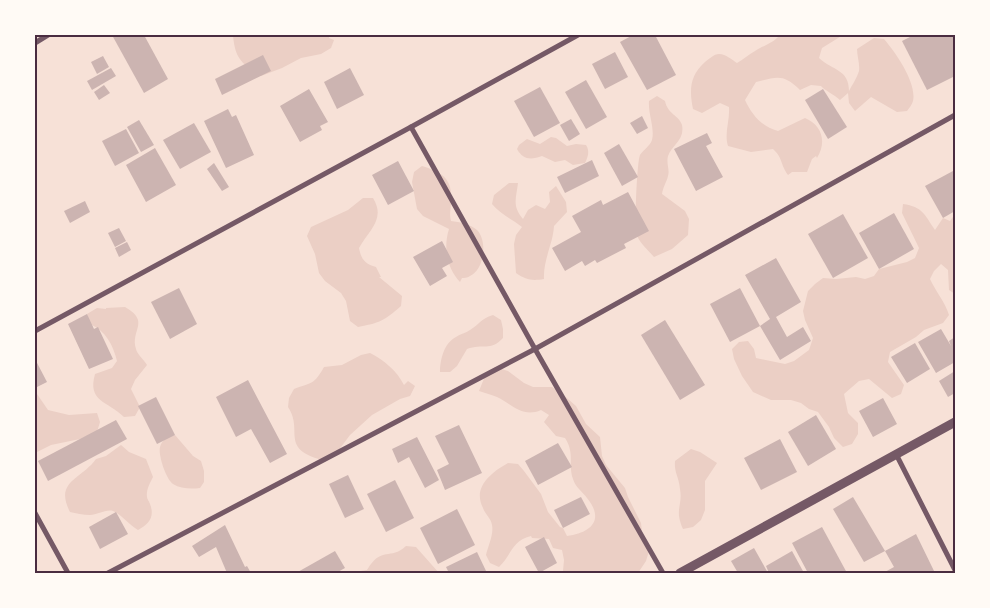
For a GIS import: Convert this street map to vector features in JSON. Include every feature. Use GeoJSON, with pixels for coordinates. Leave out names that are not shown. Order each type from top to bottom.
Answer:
{"type":"FeatureCollection","features":[{"type":"Feature","properties":{"kind":"street"},"geometry":{"type":"LineString","coordinates":[[35,43],[48,35]]}},
{"type":"Feature","properties":{"kind":"street"},"geometry":{"type":"LineString","coordinates":[[35,331],[578,35]]}},
{"type":"Feature","properties":{"kind":"street"},"geometry":{"type":"LineString","coordinates":[[108,573],[534,349],[955,115]]}},
{"type":"Feature","properties":{"kind":"street"},"geometry":{"type":"LineString","coordinates":[[411,127],[534,349],[663,573]]}},
{"type":"Feature","properties":{"kind":"street"},"geometry":{"type":"LineString","coordinates":[[680,573],[955,422]]}},
{"type":"Feature","properties":{"kind":"street"},"geometry":{"type":"LineString","coordinates":[[896,454],[955,570]]}},
{"type":"Feature","properties":{"kind":"street"},"geometry":{"type":"LineString","coordinates":[[35,513],[68,573]]}},
{"type":"Feature","properties":{"kind":"shaded area"},"geometry":{"type":"Polygon","coordinates":[[[233,35],[329,35],[329,38],[334,40],[331,48],[321,54],[301,58],[261,76],[241,60],[236,50],[233,35]]]}},
{"type":"Feature","properties":{"kind":"shaded area"},"geometry":{"type":"Polygon","coordinates":[[[780,35],[843,35],[822,48],[819,58],[843,74],[849,91],[859,71],[857,49],[874,38],[884,39],[900,60],[909,77],[913,94],[912,104],[907,111],[897,112],[871,97],[855,111],[849,103],[848,93],[840,100],[821,86],[811,85],[800,90],[784,79],[769,79],[756,82],[745,100],[754,115],[767,127],[778,131],[805,118],[811,121],[819,130],[822,140],[822,146],[817,158],[816,156],[812,159],[807,172],[792,172],[788,175],[773,149],[751,152],[728,146],[729,107],[720,103],[702,113],[693,109],[691,89],[696,72],[705,62],[719,54],[729,57],[737,63],[780,35]]]}},
{"type":"Feature","properties":{"kind":"shaded area"},"geometry":{"type":"Polygon","coordinates":[[[657,96],[665,101],[668,109],[682,125],[682,135],[668,156],[668,174],[662,194],[685,211],[689,219],[688,235],[672,249],[654,257],[637,236],[636,209],[640,155],[651,142],[653,135],[649,101],[657,96]]]}},
{"type":"Feature","properties":{"kind":"shaded area"},"geometry":{"type":"Polygon","coordinates":[[[551,137],[556,138],[567,146],[576,144],[586,145],[588,154],[585,163],[573,165],[565,160],[555,162],[542,156],[528,158],[517,149],[527,139],[540,144],[551,137]]]}},
{"type":"Feature","properties":{"kind":"shaded area"},"geometry":{"type":"Polygon","coordinates":[[[422,166],[435,171],[448,181],[451,193],[451,221],[474,228],[483,241],[483,255],[479,268],[467,278],[462,278],[460,282],[452,270],[447,257],[446,243],[449,229],[423,216],[417,209],[412,182],[414,172],[422,166]]]}},
{"type":"Feature","properties":{"kind":"shaded area"},"geometry":{"type":"Polygon","coordinates":[[[509,183],[518,183],[516,206],[523,219],[528,210],[536,205],[545,209],[550,202],[549,192],[556,186],[566,202],[567,212],[554,226],[545,265],[544,279],[529,279],[516,273],[514,244],[516,235],[522,227],[502,214],[492,204],[494,195],[509,183]]]}},
{"type":"Feature","properties":{"kind":"shaded area"},"geometry":{"type":"Polygon","coordinates":[[[363,198],[373,198],[378,212],[375,224],[359,248],[361,255],[366,263],[376,267],[381,277],[379,277],[402,296],[401,306],[390,315],[376,323],[358,327],[350,321],[346,301],[341,293],[325,281],[319,273],[315,254],[307,236],[311,227],[348,210],[363,198]]]}},
{"type":"Feature","properties":{"kind":"shaded area"},"geometry":{"type":"Polygon","coordinates":[[[903,204],[919,209],[935,230],[943,218],[950,221],[955,214],[955,294],[949,290],[948,270],[941,264],[934,271],[930,279],[949,315],[943,323],[924,330],[916,337],[890,352],[888,362],[904,385],[901,394],[892,398],[869,379],[859,381],[844,394],[848,413],[858,423],[858,434],[852,444],[843,447],[834,438],[829,427],[818,412],[809,409],[801,403],[791,400],[771,400],[753,392],[742,376],[734,359],[732,349],[739,342],[748,341],[754,349],[756,358],[785,364],[794,361],[809,350],[813,338],[803,311],[808,291],[815,284],[823,278],[856,277],[865,279],[874,276],[879,269],[915,258],[919,248],[902,213],[903,204]]]}},
{"type":"Feature","properties":{"kind":"shaded area"},"geometry":{"type":"Polygon","coordinates":[[[125,307],[137,317],[136,349],[147,365],[135,380],[131,389],[140,407],[135,416],[124,417],[96,396],[93,383],[95,374],[112,368],[117,361],[108,339],[100,330],[90,324],[87,314],[97,308],[125,307]]]}},
{"type":"Feature","properties":{"kind":"shaded area"},"geometry":{"type":"Polygon","coordinates":[[[493,315],[501,320],[503,338],[494,345],[467,349],[457,366],[450,372],[440,372],[442,357],[448,343],[473,328],[485,318],[493,315]]]}},
{"type":"Feature","properties":{"kind":"shaded area"},"geometry":{"type":"Polygon","coordinates":[[[370,353],[390,366],[404,385],[408,381],[415,386],[410,396],[400,399],[372,415],[350,435],[338,451],[322,460],[301,450],[295,438],[294,424],[288,407],[289,398],[294,389],[312,382],[318,377],[324,367],[342,365],[361,355],[370,353]]]}},
{"type":"Feature","properties":{"kind":"shaded area"},"geometry":{"type":"Polygon","coordinates":[[[495,367],[508,371],[533,387],[552,387],[561,393],[576,406],[586,424],[600,437],[602,456],[606,465],[625,488],[641,523],[642,532],[649,551],[646,561],[638,573],[579,573],[563,571],[564,560],[562,550],[553,548],[549,539],[532,538],[531,536],[519,541],[499,567],[490,563],[486,555],[492,536],[492,525],[480,500],[480,493],[485,481],[508,463],[518,464],[524,471],[541,494],[548,512],[560,527],[563,528],[567,536],[583,532],[593,524],[595,519],[592,506],[574,482],[568,443],[565,438],[556,436],[544,422],[549,415],[541,410],[523,412],[497,397],[479,391],[485,376],[495,367]]]}},
{"type":"Feature","properties":{"kind":"shaded area"},"geometry":{"type":"Polygon","coordinates":[[[35,394],[37,394],[48,410],[69,415],[97,413],[100,422],[97,432],[80,439],[51,445],[35,453],[35,394]]]}},
{"type":"Feature","properties":{"kind":"shaded area"},"geometry":{"type":"Polygon","coordinates":[[[175,435],[193,456],[201,461],[204,471],[204,482],[200,488],[176,486],[170,481],[165,472],[161,461],[160,447],[164,440],[175,435]]]}},
{"type":"Feature","properties":{"kind":"shaded area"},"geometry":{"type":"Polygon","coordinates":[[[121,445],[129,452],[146,459],[153,477],[147,494],[152,513],[148,523],[138,530],[113,511],[90,515],[70,512],[66,502],[65,494],[71,482],[96,459],[106,456],[121,445]]]}},
{"type":"Feature","properties":{"kind":"shaded area"},"geometry":{"type":"Polygon","coordinates":[[[691,449],[700,452],[717,463],[705,481],[705,510],[701,520],[693,527],[683,529],[679,517],[681,495],[675,461],[691,449]]]}},
{"type":"Feature","properties":{"kind":"shaded area"},"geometry":{"type":"Polygon","coordinates":[[[406,546],[416,547],[439,573],[348,573],[367,570],[377,558],[382,555],[395,553],[406,546]]]}},
{"type":"Feature","properties":{"kind":"building"},"geometry":{"type":"Polygon","coordinates":[[[112,35],[144,35],[168,79],[144,93],[112,35]]]}},
{"type":"Feature","properties":{"kind":"building"},"geometry":{"type":"Polygon","coordinates":[[[633,35],[655,35],[676,75],[647,90],[620,42],[633,35]]]}},
{"type":"Feature","properties":{"kind":"building"},"geometry":{"type":"Polygon","coordinates":[[[914,35],[952,35],[955,40],[955,76],[927,90],[902,41],[914,35]]]}},
{"type":"Feature","properties":{"kind":"building"},"geometry":{"type":"Polygon","coordinates":[[[615,52],[628,77],[605,89],[592,64],[615,52]]]}},
{"type":"Feature","properties":{"kind":"building"},"geometry":{"type":"Polygon","coordinates":[[[263,55],[271,71],[222,95],[215,79],[263,55]]]}},
{"type":"Feature","properties":{"kind":"building"},"geometry":{"type":"Polygon","coordinates":[[[103,56],[109,67],[97,74],[91,62],[103,56]]]}},
{"type":"Feature","properties":{"kind":"building"},"geometry":{"type":"Polygon","coordinates":[[[111,68],[116,76],[92,90],[87,81],[111,68]]]}},
{"type":"Feature","properties":{"kind":"building"},"geometry":{"type":"Polygon","coordinates":[[[350,68],[364,95],[337,109],[324,82],[350,68]]]}},
{"type":"Feature","properties":{"kind":"building"},"geometry":{"type":"Polygon","coordinates":[[[586,80],[607,117],[586,129],[565,92],[586,80]]]}},
{"type":"Feature","properties":{"kind":"building"},"geometry":{"type":"Polygon","coordinates":[[[104,85],[110,93],[99,100],[94,92],[104,85]]]}},
{"type":"Feature","properties":{"kind":"building"},"geometry":{"type":"Polygon","coordinates":[[[540,87],[560,123],[534,137],[514,101],[540,87]]]}},
{"type":"Feature","properties":{"kind":"building"},"geometry":{"type":"Polygon","coordinates":[[[309,89],[328,122],[320,126],[322,130],[300,142],[280,106],[309,89]]]}},
{"type":"Feature","properties":{"kind":"building"},"geometry":{"type":"Polygon","coordinates":[[[823,89],[847,127],[828,139],[805,100],[823,89]]]}},
{"type":"Feature","properties":{"kind":"building"},"geometry":{"type":"Polygon","coordinates":[[[228,109],[232,117],[236,115],[254,155],[226,168],[204,121],[228,109]]]}},
{"type":"Feature","properties":{"kind":"building"},"geometry":{"type":"Polygon","coordinates":[[[642,116],[648,128],[637,134],[630,123],[642,116]]]}},
{"type":"Feature","properties":{"kind":"building"},"geometry":{"type":"Polygon","coordinates":[[[571,119],[580,134],[569,141],[560,125],[571,119]]]}},
{"type":"Feature","properties":{"kind":"building"},"geometry":{"type":"Polygon","coordinates":[[[139,120],[154,145],[141,152],[127,127],[139,120]]]}},
{"type":"Feature","properties":{"kind":"building"},"geometry":{"type":"Polygon","coordinates":[[[194,123],[211,152],[180,169],[163,140],[194,123]]]}},
{"type":"Feature","properties":{"kind":"building"},"geometry":{"type":"Polygon","coordinates":[[[126,129],[139,153],[115,166],[102,141],[126,129]]]}},
{"type":"Feature","properties":{"kind":"building"},"geometry":{"type":"Polygon","coordinates":[[[707,133],[712,143],[706,146],[723,177],[696,191],[674,149],[707,133]]]}},
{"type":"Feature","properties":{"kind":"building"},"geometry":{"type":"Polygon","coordinates":[[[619,144],[638,177],[622,186],[604,153],[619,144]]]}},
{"type":"Feature","properties":{"kind":"building"},"geometry":{"type":"Polygon","coordinates":[[[155,148],[176,185],[146,202],[126,165],[155,148]]]}},
{"type":"Feature","properties":{"kind":"building"},"geometry":{"type":"Polygon","coordinates":[[[592,160],[599,176],[565,193],[557,177],[592,160]]]}},
{"type":"Feature","properties":{"kind":"building"},"geometry":{"type":"Polygon","coordinates":[[[398,161],[414,191],[388,205],[372,175],[398,161]]]}},
{"type":"Feature","properties":{"kind":"building"},"geometry":{"type":"Polygon","coordinates":[[[214,163],[229,187],[222,191],[207,169],[214,163]]]}},
{"type":"Feature","properties":{"kind":"building"},"geometry":{"type":"Polygon","coordinates":[[[953,171],[955,175],[955,211],[943,218],[925,186],[953,171]]]}},
{"type":"Feature","properties":{"kind":"building"},"geometry":{"type":"Polygon","coordinates":[[[628,192],[649,231],[624,244],[626,248],[597,263],[595,260],[585,266],[582,261],[565,271],[552,248],[581,232],[572,216],[601,200],[603,205],[628,192]]]}},
{"type":"Feature","properties":{"kind":"building"},"geometry":{"type":"Polygon","coordinates":[[[85,201],[90,212],[70,223],[64,211],[85,201]]]}},
{"type":"Feature","properties":{"kind":"building"},"geometry":{"type":"Polygon","coordinates":[[[894,213],[914,249],[879,269],[859,233],[894,213]]]}},
{"type":"Feature","properties":{"kind":"building"},"geometry":{"type":"Polygon","coordinates":[[[843,214],[868,258],[833,278],[808,234],[843,214]]]}},
{"type":"Feature","properties":{"kind":"building"},"geometry":{"type":"Polygon","coordinates":[[[119,228],[126,241],[115,247],[108,233],[119,228]]]}},
{"type":"Feature","properties":{"kind":"building"},"geometry":{"type":"Polygon","coordinates":[[[442,241],[453,262],[442,268],[447,276],[430,286],[413,257],[442,241]]]}},
{"type":"Feature","properties":{"kind":"building"},"geometry":{"type":"Polygon","coordinates":[[[127,242],[131,250],[119,257],[115,248],[127,242]]]}},
{"type":"Feature","properties":{"kind":"building"},"geometry":{"type":"Polygon","coordinates":[[[776,258],[801,302],[776,317],[787,337],[803,327],[811,341],[780,360],[760,326],[770,319],[745,275],[776,258]]]}},
{"type":"Feature","properties":{"kind":"building"},"geometry":{"type":"Polygon","coordinates":[[[179,288],[197,324],[170,339],[151,302],[179,288]]]}},
{"type":"Feature","properties":{"kind":"building"},"geometry":{"type":"Polygon","coordinates":[[[740,288],[760,326],[730,342],[710,304],[740,288]]]}},
{"type":"Feature","properties":{"kind":"building"},"geometry":{"type":"Polygon","coordinates":[[[87,314],[94,329],[98,327],[113,359],[89,369],[68,324],[87,314]]]}},
{"type":"Feature","properties":{"kind":"building"},"geometry":{"type":"Polygon","coordinates":[[[665,320],[705,385],[680,400],[641,335],[665,320]]]}},
{"type":"Feature","properties":{"kind":"building"},"geometry":{"type":"Polygon","coordinates":[[[941,329],[951,346],[949,341],[955,337],[955,362],[936,373],[918,342],[941,329]]]}},
{"type":"Feature","properties":{"kind":"building"},"geometry":{"type":"Polygon","coordinates":[[[915,343],[930,369],[907,383],[891,357],[915,343]]]}},
{"type":"Feature","properties":{"kind":"building"},"geometry":{"type":"Polygon","coordinates":[[[35,359],[47,382],[35,388],[35,359]]]}},
{"type":"Feature","properties":{"kind":"building"},"geometry":{"type":"Polygon","coordinates":[[[955,371],[955,393],[948,397],[939,381],[955,371]]]}},
{"type":"Feature","properties":{"kind":"building"},"geometry":{"type":"Polygon","coordinates":[[[248,380],[287,454],[270,463],[251,429],[236,437],[216,397],[248,380]]]}},
{"type":"Feature","properties":{"kind":"building"},"geometry":{"type":"Polygon","coordinates":[[[156,397],[175,435],[157,444],[138,406],[156,397]]]}},
{"type":"Feature","properties":{"kind":"building"},"geometry":{"type":"Polygon","coordinates":[[[883,398],[897,424],[873,437],[859,411],[883,398]]]}},
{"type":"Feature","properties":{"kind":"building"},"geometry":{"type":"Polygon","coordinates":[[[816,415],[836,449],[808,466],[788,432],[816,415]]]}},
{"type":"Feature","properties":{"kind":"building"},"geometry":{"type":"Polygon","coordinates":[[[116,420],[127,439],[48,481],[38,461],[116,420]]]}},
{"type":"Feature","properties":{"kind":"building"},"geometry":{"type":"Polygon","coordinates":[[[459,425],[482,473],[445,490],[437,470],[449,464],[435,436],[459,425]]]}},
{"type":"Feature","properties":{"kind":"building"},"geometry":{"type":"Polygon","coordinates":[[[417,437],[439,480],[425,488],[409,457],[398,463],[392,449],[417,437]]]}},
{"type":"Feature","properties":{"kind":"building"},"geometry":{"type":"Polygon","coordinates":[[[780,439],[797,472],[761,490],[744,458],[780,439]]]}},
{"type":"Feature","properties":{"kind":"building"},"geometry":{"type":"Polygon","coordinates":[[[558,443],[572,467],[538,485],[525,461],[558,443]]]}},
{"type":"Feature","properties":{"kind":"building"},"geometry":{"type":"Polygon","coordinates":[[[348,475],[364,509],[345,518],[329,484],[348,475]]]}},
{"type":"Feature","properties":{"kind":"building"},"geometry":{"type":"Polygon","coordinates":[[[395,480],[414,518],[386,532],[367,494],[395,480]]]}},
{"type":"Feature","properties":{"kind":"building"},"geometry":{"type":"Polygon","coordinates":[[[581,497],[590,514],[563,528],[554,510],[581,497]]]}},
{"type":"Feature","properties":{"kind":"building"},"geometry":{"type":"Polygon","coordinates":[[[853,497],[885,551],[864,562],[833,509],[853,497]]]}},
{"type":"Feature","properties":{"kind":"building"},"geometry":{"type":"Polygon","coordinates":[[[457,509],[475,545],[438,564],[420,528],[457,509]]]}},
{"type":"Feature","properties":{"kind":"building"},"geometry":{"type":"Polygon","coordinates":[[[116,512],[128,534],[100,549],[89,527],[116,512]]]}},
{"type":"Feature","properties":{"kind":"building"},"geometry":{"type":"Polygon","coordinates":[[[225,525],[245,567],[247,566],[251,573],[227,573],[216,547],[199,557],[192,546],[225,525]]]}},
{"type":"Feature","properties":{"kind":"building"},"geometry":{"type":"Polygon","coordinates":[[[822,527],[847,573],[808,573],[792,543],[822,527]]]}},
{"type":"Feature","properties":{"kind":"building"},"geometry":{"type":"Polygon","coordinates":[[[916,534],[935,573],[883,573],[894,567],[885,551],[916,534]]]}},
{"type":"Feature","properties":{"kind":"building"},"geometry":{"type":"Polygon","coordinates":[[[544,537],[557,563],[539,573],[525,547],[544,537]]]}},
{"type":"Feature","properties":{"kind":"building"},"geometry":{"type":"Polygon","coordinates":[[[754,548],[768,573],[738,573],[731,561],[754,548]]]}},
{"type":"Feature","properties":{"kind":"building"},"geometry":{"type":"Polygon","coordinates":[[[335,551],[345,568],[336,573],[296,573],[335,551]]]}},
{"type":"Feature","properties":{"kind":"building"},"geometry":{"type":"Polygon","coordinates":[[[792,551],[804,573],[769,573],[766,566],[792,551]]]}},
{"type":"Feature","properties":{"kind":"building"},"geometry":{"type":"Polygon","coordinates":[[[477,552],[487,573],[449,573],[446,567],[477,552]]]}}]}
